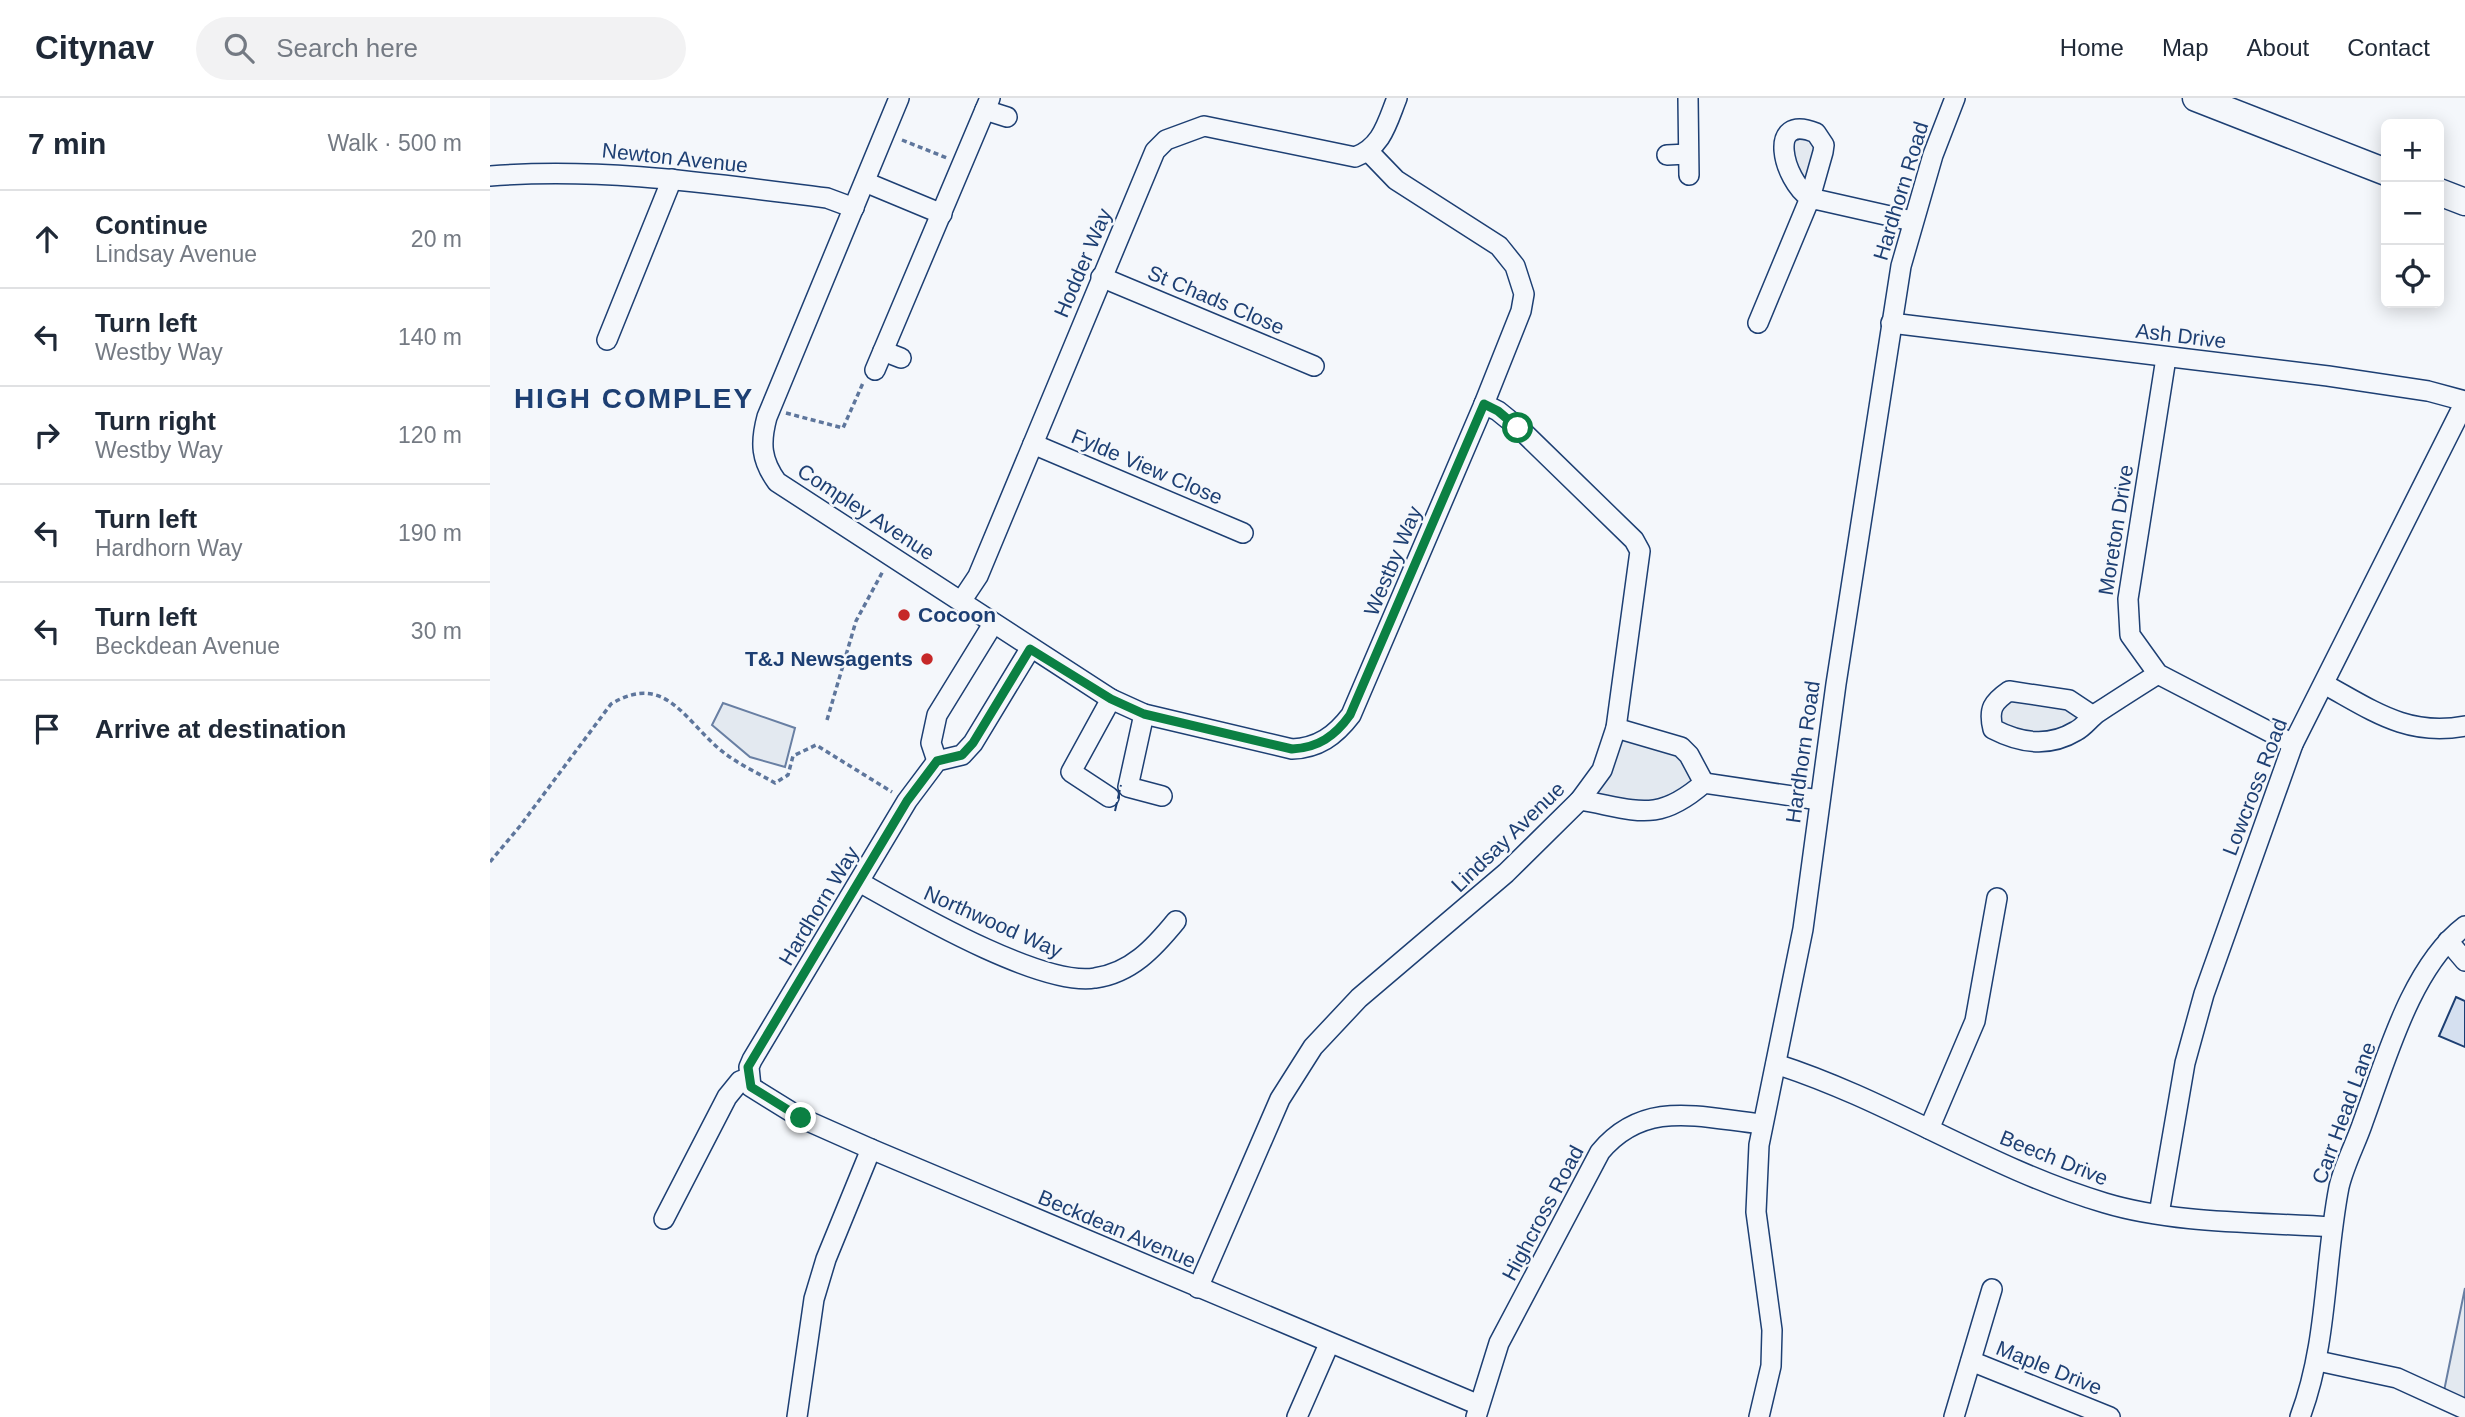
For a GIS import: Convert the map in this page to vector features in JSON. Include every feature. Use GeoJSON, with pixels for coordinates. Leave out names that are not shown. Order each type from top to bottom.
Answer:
{"type":"FeatureCollection","features":[{"type":"Feature","properties":{"kind":"main road"},"geometry":{"type":"LineString","coordinates":[[2196,98],[2381,170]]}},
{"type":"Feature","properties":{"kind":"main road"},"geometry":{"type":"LineString","coordinates":[[2444,194],[2465,202]]}},
{"type":"Feature","properties":{"kind":"street","name":"Compley Avenue"},"geometry":{"type":"LineString","coordinates":[[899,98],[770,409],[761,444],[766,464],[777,481],[891,557],[962,600],[1030,649]]}},
{"type":"Feature","properties":{"kind":"street"},"geometry":{"type":"LineString","coordinates":[[1369,152],[1380,140],[1397,98]]}},
{"type":"Feature","properties":{"kind":"street"},"geometry":{"type":"LineString","coordinates":[[1688,98],[1689,175]]}},
{"type":"Feature","properties":{"kind":"street","name":"Hardhorn Road"},"geometry":{"type":"LineString","coordinates":[[1759,1417],[1771,1366],[1773,1330],[1755,1191],[1762,1124],[1803,929],[1819,800],[1891,323],[1912,221],[1955,98]]}},
{"type":"Feature","properties":{"kind":"street"},"geometry":{"type":"LineString","coordinates":[[874,370],[987,104],[1007,117]]}},
{"type":"Feature","properties":{"kind":"street","name":"Hodder Way"},"geometry":{"type":"LineString","coordinates":[[962,600],[978,576],[1155,151],[1166,140],[1203,126],[1355,157],[1369,152]]}},
{"type":"Feature","properties":{"kind":"street","name":"Westby Way"},"geometry":{"type":"LineString","coordinates":[[1030,649],[1111,699],[1144,714],[1292,749],[1306,748],[1338,732],[1350,715],[1484,404],[1521,311],[1524,294],[1515,266],[1499,246],[1396,180],[1369,152]]}},
{"type":"Feature","properties":{"kind":"street"},"geometry":{"type":"LineString","coordinates":[[1667,155],[1688,154]]}},
{"type":"Feature","properties":{"kind":"street","name":"Newton Avenue"},"geometry":{"type":"LineString","coordinates":[[490,176],[576,171],[672,179],[827,198],[854,208]]}},
{"type":"Feature","properties":{"kind":"street"},"geometry":{"type":"LineString","coordinates":[[607,340],[672,179]]}},
{"type":"Feature","properties":{"kind":"street"},"geometry":{"type":"LineString","coordinates":[[864,183],[942,214]]}},
{"type":"Feature","properties":{"kind":"street"},"geometry":{"type":"LineString","coordinates":[[1758,323],[1810,198],[1912,221]]}},
{"type":"Feature","properties":{"kind":"street","name":"St Chads Close"},"geometry":{"type":"LineString","coordinates":[[1101,277],[1314,366]]}},
{"type":"Feature","properties":{"kind":"street","name":"Ash Drive"},"geometry":{"type":"LineString","coordinates":[[1891,323],[2340,378],[2428,391],[2465,402]]}},
{"type":"Feature","properties":{"kind":"street"},"geometry":{"type":"LineString","coordinates":[[883,351],[901,358]]}},
{"type":"Feature","properties":{"kind":"street","name":"Moreton Drive"},"geometry":{"type":"LineString","coordinates":[[2166,358],[2127,599],[2130,635],[2158,674],[2293,744]]}},
{"type":"Feature","properties":{"kind":"street","name":"Lowcross Road"},"geometry":{"type":"LineString","coordinates":[[2159,1214],[2183,1075],[2204,994],[2293,744],[2465,402]]}},
{"type":"Feature","properties":{"kind":"street","name":"Lindsay Avenue"},"geometry":{"type":"LineString","coordinates":[[1198,1288],[1280,1099],[1313,1047],[1359,998],[1506,873],[1580,800],[1602,770],[1616,728],[1640,551],[1634,540],[1518,428],[1498,411],[1484,404]]}},
{"type":"Feature","properties":{"kind":"street","name":"Fylde View Close"},"geometry":{"type":"LineString","coordinates":[[1033,444],[1243,533]]}},
{"type":"Feature","properties":{"kind":"street"},"geometry":{"type":"LineString","coordinates":[[993,624],[937,715],[931,743],[937,761],[962,755],[973,743],[1030,649]]}},
{"type":"Feature","properties":{"kind":"street"},"geometry":{"type":"LineString","coordinates":[[2093,716],[2069,700],[2009,691],[1995,701],[1989,714],[1993,729],[2022,741],[2051,742],[2078,731],[2093,716],[2158,674]]}},
{"type":"Feature","properties":{"kind":"street"},"geometry":{"type":"LineString","coordinates":[[2323,684],[2406,726],[2427,730],[2465,726]]}},
{"type":"Feature","properties":{"kind":"street"},"geometry":{"type":"LineString","coordinates":[[1110,797],[1070,772],[1111,699]]}},
{"type":"Feature","properties":{"kind":"street"},"geometry":{"type":"LineString","coordinates":[[1144,714],[1128,787],[1162,796]]}},
{"type":"Feature","properties":{"kind":"street"},"geometry":{"type":"LineString","coordinates":[[1616,728],[1681,747],[1689,755],[1704,783]]}},
{"type":"Feature","properties":{"kind":"street","name":"Hardhorn Way"},"geometry":{"type":"LineString","coordinates":[[748,1078],[752,1060],[861,883],[907,801],[937,761]]}},
{"type":"Feature","properties":{"kind":"street"},"geometry":{"type":"LineString","coordinates":[[1704,783],[1819,800]]}},
{"type":"Feature","properties":{"kind":"street"},"geometry":{"type":"LineString","coordinates":[[1580,800],[1653,812],[1683,802],[1704,783]]}},
{"type":"Feature","properties":{"kind":"street","name":"Northwood Way"},"geometry":{"type":"LineString","coordinates":[[861,883],[925,919],[1029,967],[1055,977],[1076,980],[1096,978],[1127,968],[1154,947],[1176,921]]}},
{"type":"Feature","properties":{"kind":"street"},"geometry":{"type":"LineString","coordinates":[[1929,1129],[1975,1021],[1997,898]]}},
{"type":"Feature","properties":{"kind":"street","name":"Carr Head Lane"},"geometry":{"type":"LineString","coordinates":[[2301,1417],[2318,1361],[2332,1227],[2340,1183],[2417,986],[2448,941],[2465,926]]}},
{"type":"Feature","properties":{"kind":"street"},"geometry":{"type":"LineString","coordinates":[[2448,941],[2465,961]]}},
{"type":"Feature","properties":{"kind":"street","name":"Beech Drive"},"geometry":{"type":"LineString","coordinates":[[1776,1064],[1929,1129],[2015,1170],[2076,1194],[2122,1208],[2159,1214],[2332,1227]]}},
{"type":"Feature","properties":{"kind":"street"},"geometry":{"type":"LineString","coordinates":[[664,1219],[727,1097],[740,1081],[748,1078]]}},
{"type":"Feature","properties":{"kind":"street","name":"Beckdean Avenue"},"geometry":{"type":"LineString","coordinates":[[748,1078],[751,1087],[776,1105],[870,1149],[1329,1344],[1478,1411]]}},
{"type":"Feature","properties":{"kind":"street","name":"Highcross Road"},"geometry":{"type":"LineString","coordinates":[[1478,1411],[1499,1343],[1600,1152],[1612,1138],[1644,1119],[1670,1114],[1762,1124]]}},
{"type":"Feature","properties":{"kind":"street"},"geometry":{"type":"LineString","coordinates":[[797,1417],[808,1334],[820,1278],[870,1149]]}},
{"type":"Feature","properties":{"kind":"street"},"geometry":{"type":"LineString","coordinates":[[1954,1417],[1992,1289]]}},
{"type":"Feature","properties":{"kind":"street"},"geometry":{"type":"LineString","coordinates":[[1297,1417],[1329,1344]]}},
{"type":"Feature","properties":{"kind":"street","name":"Maple Drive"},"geometry":{"type":"LineString","coordinates":[[1971,1361],[2110,1417]]}},
{"type":"Feature","properties":{"kind":"street"},"geometry":{"type":"LineString","coordinates":[[2318,1361],[2397,1378],[2465,1409]]}},
{"type":"Feature","properties":{"kind":"path"},"geometry":{"type":"LineString","coordinates":[[884,133],[962,164]]}},
{"type":"Feature","properties":{"kind":"path"},"geometry":{"type":"LineString","coordinates":[[770,409],[843,428],[866,376],[874,370]]}},
{"type":"Feature","properties":{"kind":"path"},"geometry":{"type":"LineString","coordinates":[[827,720],[856,621],[891,557]]}},
{"type":"Feature","properties":{"kind":"path"},"geometry":{"type":"LineString","coordinates":[[490,862],[537,805],[611,704],[628,693],[653,692],[672,702],[723,752],[775,783],[788,775],[793,756],[816,745],[907,801]]}},
{"type":"Feature","properties":{"kind":"shaded area"},"geometry":{"type":"Polygon","coordinates":[[[1816,133],[1810,198],[1783,145],[1816,133]]]}},
{"type":"Feature","properties":{"kind":"shaded area"},"geometry":{"type":"Polygon","coordinates":[[[2009,691],[2093,716],[2053,738],[1993,729],[2009,691]]]}},
{"type":"Feature","properties":{"kind":"shaded area"},"geometry":{"type":"Polygon","coordinates":[[[723,703],[795,728],[785,767],[750,757],[712,725],[723,703]]]}},
{"type":"Feature","properties":{"kind":"shaded area"},"geometry":{"type":"Polygon","coordinates":[[[1616,728],[1670,742],[1704,783],[1673,806],[1580,800],[1616,728]]]}},
{"type":"Feature","properties":{"kind":"shaded area"},"geometry":{"type":"Polygon","coordinates":[[[2465,1288],[2465,1401],[2444,1391],[2465,1288]]]}},
{"type":"Feature","properties":{"kind":"building"},"geometry":{"type":"Polygon","coordinates":[[[2456,997],[2465,1001],[2465,1047],[2439,1036],[2456,997]]]}},
{"type":"Feature","properties":{"kind":"fence"},"geometry":{"type":"LineString","coordinates":[[1115,811],[1121,785]]}},
{"type":"Feature","properties":{"kind":"place","name":"Cocoon"},"geometry":{"type":"Point","coordinates":[904,615]}},
{"type":"Feature","properties":{"kind":"place","name":"T&J Newsagents"},"geometry":{"type":"Point","coordinates":[927,659]}},
{"type":"Feature","properties":{"kind":"district","name":"HIGH COMPLEY"},"geometry":{"type":"Point","coordinates":[634,398]}},
{"type":"Feature","properties":{"kind":"route"},"geometry":{"type":"LineString","coordinates":[[801,1118],[776,1105],[751,1087],[748,1067],[861,883],[907,801],[937,761],[962,755],[973,743],[1030,649],[1111,699],[1144,714],[1292,749],[1306,748],[1323,742],[1338,732],[1363,688],[1484,404],[1498,411],[1518,428]]}}]}
